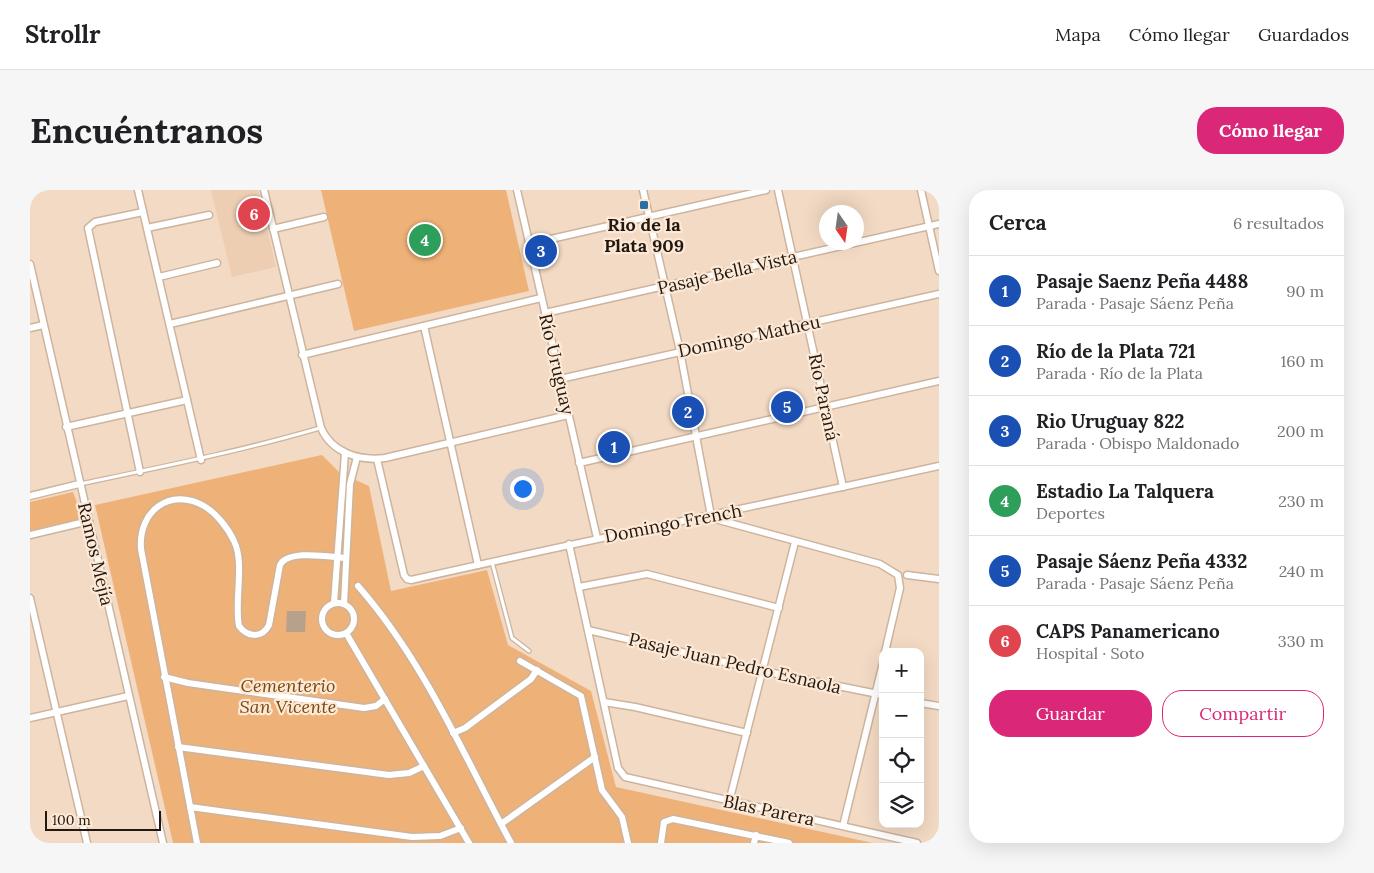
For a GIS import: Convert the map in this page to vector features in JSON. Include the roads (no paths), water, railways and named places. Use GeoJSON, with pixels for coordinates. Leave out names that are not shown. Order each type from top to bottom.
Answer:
{"type":"FeatureCollection","features":[{"type":"Feature","properties":{"kind":"street"},"geometry":{"type":"LineString","coordinates":[[138,190],[201,460]]}},
{"type":"Feature","properties":{"kind":"street"},"geometry":{"type":"LineString","coordinates":[[264,190],[321,428],[327,438],[345,453],[356,457],[377,459],[568,415]]}},
{"type":"Feature","properties":{"kind":"street","name":"Río Uruguay"},"geometry":{"type":"LineString","coordinates":[[517,190],[597,538]]}},
{"type":"Feature","properties":{"kind":"street"},"geometry":{"type":"LineString","coordinates":[[644,190],[680,351],[711,516],[715,519],[795,542],[880,564],[898,574],[900,588],[886,648]]}},
{"type":"Feature","properties":{"kind":"street"},"geometry":{"type":"LineString","coordinates":[[529,244],[766,190]]}},
{"type":"Feature","properties":{"kind":"street","name":"Río Paraná"},"geometry":{"type":"LineString","coordinates":[[778,190],[843,487]]}},
{"type":"Feature","properties":{"kind":"street"},"geometry":{"type":"LineString","coordinates":[[921,190],[939,271]]}},
{"type":"Feature","properties":{"kind":"street"},"geometry":{"type":"LineString","coordinates":[[140,472],[88,228],[95,222],[143,212]]}},
{"type":"Feature","properties":{"kind":"street"},"geometry":{"type":"LineString","coordinates":[[147,228],[209,215]]}},
{"type":"Feature","properties":{"kind":"street"},"geometry":{"type":"LineString","coordinates":[[273,229],[324,217]]}},
{"type":"Feature","properties":{"kind":"street","name":"Pasaje Bella Vista"},"geometry":{"type":"LineString","coordinates":[[545,313],[939,224]]}},
{"type":"Feature","properties":{"kind":"street"},"geometry":{"type":"LineString","coordinates":[[159,276],[217,263]]}},
{"type":"Feature","properties":{"kind":"street","name":"Ramos Mejía"},"geometry":{"type":"LineString","coordinates":[[30,264],[163,843]]}},
{"type":"Feature","properties":{"kind":"street"},"geometry":{"type":"LineString","coordinates":[[170,324],[338,284]]}},
{"type":"Feature","properties":{"kind":"street","name":"Domingo Matheu"},"geometry":{"type":"LineString","coordinates":[[560,379],[939,294]]}},
{"type":"Feature","properties":{"kind":"street"},"geometry":{"type":"LineString","coordinates":[[302,355],[541,298]]}},
{"type":"Feature","properties":{"kind":"street"},"geometry":{"type":"LineString","coordinates":[[30,328],[43,325]]}},
{"type":"Feature","properties":{"kind":"street"},"geometry":{"type":"LineString","coordinates":[[424,326],[478,565]]}},
{"type":"Feature","properties":{"kind":"street"},"geometry":{"type":"LineString","coordinates":[[579,463],[939,381]]}},
{"type":"Feature","properties":{"kind":"street"},"geometry":{"type":"LineString","coordinates":[[66,427],[187,400]]}},
{"type":"Feature","properties":{"kind":"street"},"geometry":{"type":"LineString","coordinates":[[334,603],[345,453]]}},
{"type":"Feature","properties":{"kind":"street"},"geometry":{"type":"LineString","coordinates":[[344,604],[350,484],[356,457]]}},
{"type":"Feature","properties":{"kind":"street","name":"Domingo French"},"geometry":{"type":"LineString","coordinates":[[377,459],[407,580],[939,466]]}},
{"type":"Feature","properties":{"kind":"street"},"geometry":{"type":"LineString","coordinates":[[30,496],[79,484]]}},
{"type":"Feature","properties":{"kind":"street"},"geometry":{"type":"LineString","coordinates":[[197,843],[164,677],[140,536],[143,523],[155,508],[175,501],[191,501],[206,507],[220,521],[236,547],[239,626],[253,636],[263,633],[269,625],[280,565],[284,558],[293,555],[346,558]]}},
{"type":"Feature","properties":{"kind":"street"},"geometry":{"type":"LineString","coordinates":[[30,535],[88,521]]}},
{"type":"Feature","properties":{"kind":"street"},"geometry":{"type":"LineString","coordinates":[[729,802],[764,671],[795,542]]}},
{"type":"Feature","properties":{"kind":"street"},"geometry":{"type":"LineString","coordinates":[[569,544],[604,702],[635,707],[747,734]]}},
{"type":"Feature","properties":{"kind":"street"},"geometry":{"type":"LineString","coordinates":[[579,587],[647,574],[779,608]]}},
{"type":"Feature","properties":{"kind":"street"},"geometry":{"type":"LineString","coordinates":[[907,575],[939,579]]}},
{"type":"Feature","properties":{"kind":"street"},"geometry":{"type":"LineString","coordinates":[[358,586],[388,621],[453,733],[511,843]]}},
{"type":"Feature","properties":{"kind":"street"},"geometry":{"type":"LineString","coordinates":[[30,598],[87,843]]}},
{"type":"Feature","properties":{"kind":"street"},"geometry":{"type":"LineString","coordinates":[[334,603],[344,604],[354,615],[353,625],[346,633],[341,635],[330,633],[322,625],[322,614],[329,605],[334,603]]}},
{"type":"Feature","properties":{"kind":"street","name":"Pasaje Juan Pedro Esnaola"},"geometry":{"type":"LineString","coordinates":[[588,630],[764,671],[879,694]]}},
{"type":"Feature","properties":{"kind":"street"},"geometry":{"type":"LineString","coordinates":[[346,633],[469,843]]}},
{"type":"Feature","properties":{"kind":"street"},"geometry":{"type":"LineString","coordinates":[[520,661],[581,696],[602,790],[622,817],[628,843]]}},
{"type":"Feature","properties":{"kind":"street"},"geometry":{"type":"LineString","coordinates":[[453,733],[465,728],[524,684],[537,670]]}},
{"type":"Feature","properties":{"kind":"street"},"geometry":{"type":"LineString","coordinates":[[164,677],[188,683],[364,708],[376,706],[385,699]]}},
{"type":"Feature","properties":{"kind":"street"},"geometry":{"type":"LineString","coordinates":[[843,826],[879,678]]}},
{"type":"Feature","properties":{"kind":"street"},"geometry":{"type":"LineString","coordinates":[[30,718],[128,696]]}},
{"type":"Feature","properties":{"kind":"street","name":"Blas Parera"},"geometry":{"type":"LineString","coordinates":[[604,702],[618,768],[629,779],[918,843]]}},
{"type":"Feature","properties":{"kind":"street"},"geometry":{"type":"LineString","coordinates":[[924,704],[939,706]]}},
{"type":"Feature","properties":{"kind":"street"},"geometry":{"type":"LineString","coordinates":[[178,747],[389,775],[409,773],[424,766]]}},
{"type":"Feature","properties":{"kind":"street"},"geometry":{"type":"LineString","coordinates":[[500,824],[595,758]]}},
{"type":"Feature","properties":{"kind":"street"},"geometry":{"type":"LineString","coordinates":[[190,807],[412,837],[440,836],[461,828]]}},
{"type":"Feature","properties":{"kind":"street"},"geometry":{"type":"LineString","coordinates":[[661,843],[664,822],[673,819],[790,843]]}},
{"type":"Feature","properties":{"kind":"street"},"geometry":{"type":"LineString","coordinates":[[754,843],[756,836]]}},
{"type":"Feature","properties":{"kind":"lane"},"geometry":{"type":"LineString","coordinates":[[79,484],[201,460],[282,440],[321,428]]}},
{"type":"Feature","properties":{"kind":"lane"},"geometry":{"type":"LineString","coordinates":[[492,562],[512,638],[529,651]]}},
{"type":"Feature","properties":{"kind":"place","name":"Rio de la Plata 909"},"geometry":{"type":"Point","coordinates":[644,205]}},
{"type":"Feature","properties":{"kind":"place","name":"CAPS Panamericano"},"geometry":{"type":"Point","coordinates":[254,214]}},
{"type":"Feature","properties":{"kind":"place","name":"Estadio La Talquera"},"geometry":{"type":"Point","coordinates":[425,240]}},
{"type":"Feature","properties":{"kind":"place","name":"Rio Uruguay 822"},"geometry":{"type":"Point","coordinates":[541,251]}},
{"type":"Feature","properties":{"kind":"place","name":"Pasaje Sáenz Peña 4332"},"geometry":{"type":"Point","coordinates":[787,407]}},
{"type":"Feature","properties":{"kind":"place","name":"Río de la Plata 721"},"geometry":{"type":"Point","coordinates":[688,412]}},
{"type":"Feature","properties":{"kind":"place","name":"Pasaje Saenz Peña 4488"},"geometry":{"type":"Point","coordinates":[614,447]}},
{"type":"Feature","properties":{"kind":"park label","name":"Cementerio San Vicente"},"geometry":{"type":"Point","coordinates":[288,695]}}]}
